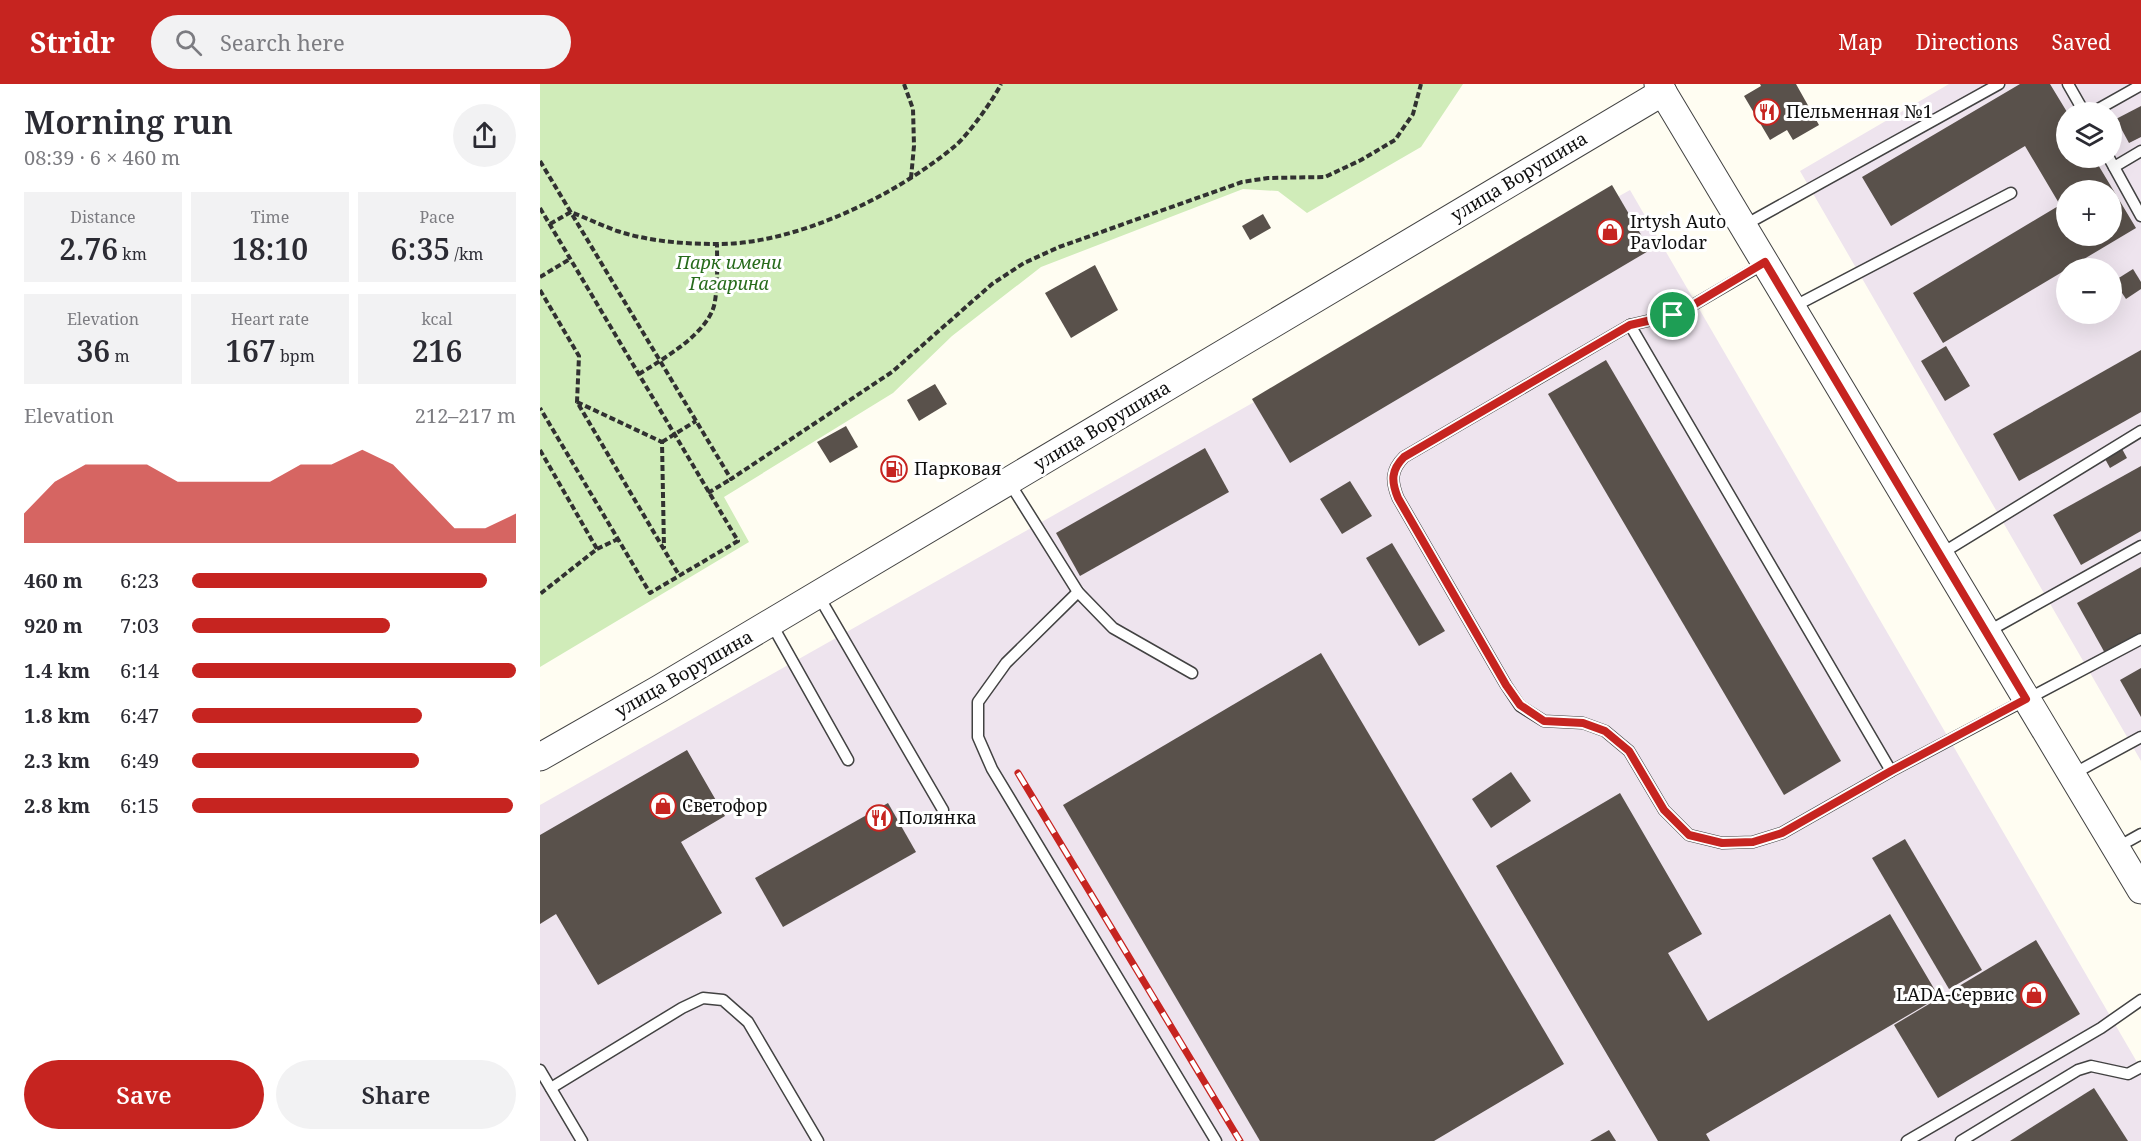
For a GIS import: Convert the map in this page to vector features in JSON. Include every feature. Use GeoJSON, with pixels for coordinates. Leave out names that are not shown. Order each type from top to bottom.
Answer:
{"type":"FeatureCollection","features":[{"type":"Feature","properties":{"kind":"street"},"geometry":{"type":"LineString","coordinates":[[1660,88],[2141,890]]}},
{"type":"Feature","properties":{"kind":"street","name":"улица Ворушина"},"geometry":{"type":"LineString","coordinates":[[540,757],[1008,482],[1660,88]]}},
{"type":"Feature","properties":{"kind":"lane"},"geometry":{"type":"LineString","coordinates":[[1743,226],[1999,84]]}},
{"type":"Feature","properties":{"kind":"lane"},"geometry":{"type":"LineString","coordinates":[[2068,84],[2078,102]]}},
{"type":"Feature","properties":{"kind":"lane"},"geometry":{"type":"LineString","coordinates":[[2111,102],[2141,85]]}},
{"type":"Feature","properties":{"kind":"lane"},"geometry":{"type":"LineString","coordinates":[[2122,158],[2141,151]]}},
{"type":"Feature","properties":{"kind":"lane"},"geometry":{"type":"LineString","coordinates":[[2114,168],[2141,216]]}},
{"type":"Feature","properties":{"kind":"lane"},"geometry":{"type":"LineString","coordinates":[[1792,308],[2011,193]]}},
{"type":"Feature","properties":{"kind":"lane"},"geometry":{"type":"LineString","coordinates":[[1765,262],[1688,308],[1673,315],[1630,325],[1404,457],[1397,464],[1393,474],[1393,486],[1398,498],[1506,685],[1520,705],[1544,721],[1583,723],[1605,731],[1629,751],[1664,810],[1689,835],[1722,843],[1753,842],[1782,833],[1891,771],[2141,639]]}},
{"type":"Feature","properties":{"kind":"lane"},"geometry":{"type":"LineString","coordinates":[[1630,325],[1891,771]]}},
{"type":"Feature","properties":{"kind":"lane"},"geometry":{"type":"LineString","coordinates":[[1939,555],[2141,431]]}},
{"type":"Feature","properties":{"kind":"lane"},"geometry":{"type":"LineString","coordinates":[[1008,482],[1078,592],[1113,628],[1192,673]]}},
{"type":"Feature","properties":{"kind":"lane"},"geometry":{"type":"LineString","coordinates":[[1986,633],[2141,546]]}},
{"type":"Feature","properties":{"kind":"lane"},"geometry":{"type":"LineString","coordinates":[[1078,592],[1006,663],[978,702],[978,737],[992,769],[1216,1141]]}},
{"type":"Feature","properties":{"kind":"lane"},"geometry":{"type":"LineString","coordinates":[[818,595],[943,810]]}},
{"type":"Feature","properties":{"kind":"lane"},"geometry":{"type":"LineString","coordinates":[[771,623],[848,760]]}},
{"type":"Feature","properties":{"kind":"lane"},"geometry":{"type":"LineString","coordinates":[[2072,774],[2141,737]]}},
{"type":"Feature","properties":{"kind":"lane"},"geometry":{"type":"LineString","coordinates":[[2116,848],[2141,834]]}},
{"type":"Feature","properties":{"kind":"lane"},"geometry":{"type":"LineString","coordinates":[[551,1088],[682,1008],[703,998],[723,1000],[748,1022],[818,1141]]}},
{"type":"Feature","properties":{"kind":"lane"},"geometry":{"type":"LineString","coordinates":[[1907,1141],[2100,1028],[2141,1000]]}},
{"type":"Feature","properties":{"kind":"lane"},"geometry":{"type":"LineString","coordinates":[[1961,1141],[2078,1070],[2091,1066],[2128,1074],[2141,1067]]}},
{"type":"Feature","properties":{"kind":"lane"},"geometry":{"type":"LineString","coordinates":[[540,1070],[582,1141]]}},
{"type":"Feature","properties":{"kind":"path"},"geometry":{"type":"LineString","coordinates":[[904,84],[913,109],[914,146],[910,179]]}},
{"type":"Feature","properties":{"kind":"path"},"geometry":{"type":"LineString","coordinates":[[571,212],[619,231],[663,241],[717,244],[767,240],[863,205],[910,179],[957,144],[996,94],[1001,84]]}},
{"type":"Feature","properties":{"kind":"path"},"geometry":{"type":"LineString","coordinates":[[708,493],[892,372],[993,284],[1024,263],[1059,247],[1242,182],[1268,178],[1325,177],[1395,140],[1413,114],[1421,84]]}},
{"type":"Feature","properties":{"kind":"path"},"geometry":{"type":"LineString","coordinates":[[540,161],[730,479]]}},
{"type":"Feature","properties":{"kind":"path"},"geometry":{"type":"LineString","coordinates":[[540,208],[738,541],[650,593],[540,408]]}},
{"type":"Feature","properties":{"kind":"path"},"geometry":{"type":"LineString","coordinates":[[549,224],[571,212]]}},
{"type":"Feature","properties":{"kind":"path"},"geometry":{"type":"LineString","coordinates":[[639,374],[691,338],[706,323],[715,303],[717,244]]}},
{"type":"Feature","properties":{"kind":"path"},"geometry":{"type":"LineString","coordinates":[[540,277],[570,259]]}},
{"type":"Feature","properties":{"kind":"path"},"geometry":{"type":"LineString","coordinates":[[540,290],[579,356],[577,402],[679,575]]}},
{"type":"Feature","properties":{"kind":"path"},"geometry":{"type":"LineString","coordinates":[[577,402],[662,442]]}},
{"type":"Feature","properties":{"kind":"path"},"geometry":{"type":"LineString","coordinates":[[662,442],[696,421]]}},
{"type":"Feature","properties":{"kind":"path"},"geometry":{"type":"LineString","coordinates":[[662,442],[664,550]]}},
{"type":"Feature","properties":{"kind":"path"},"geometry":{"type":"LineString","coordinates":[[540,450],[597,549]]}},
{"type":"Feature","properties":{"kind":"path"},"geometry":{"type":"LineString","coordinates":[[540,594],[597,549],[618,538]]}},
{"type":"Feature","properties":{"kind":"shaded area"},"geometry":{"type":"Polygon","coordinates":[[[1949,84],[2141,84],[2141,761],[1800,171],[1949,84]]]}},
{"type":"Feature","properties":{"kind":"shaded area"},"geometry":{"type":"Polygon","coordinates":[[[1630,190],[2141,1069],[2141,1141],[540,1141],[540,805],[1630,190]]]}},
{"type":"Feature","properties":{"kind":"green space","name":"Парк имени Гагарина"},"geometry":{"type":"Polygon","coordinates":[[[540,84],[1463,84],[1421,147],[1307,213],[1278,191],[1243,189],[1041,267],[952,336],[893,393],[724,497],[749,542],[540,667],[540,84]]]}},
{"type":"Feature","properties":{"kind":"building"},"geometry":{"type":"Polygon","coordinates":[[[1760,84],[1796,84],[1819,125],[1793,140],[1787,130],[1770,140],[1744,96],[1761,86],[1760,84]]]}},
{"type":"Feature","properties":{"kind":"building"},"geometry":{"type":"Polygon","coordinates":[[[2020,84],[2050,84],[2061,102],[2056,102],[2056,168],[2100,168],[2107,180],[2056,180],[2056,198],[2025,146],[1891,226],[1862,177],[2020,84]]]}},
{"type":"Feature","properties":{"kind":"building"},"geometry":{"type":"Polygon","coordinates":[[[2141,106],[2141,137],[2129,143],[2122,130],[2122,116],[2141,106]]]}},
{"type":"Feature","properties":{"kind":"building"},"geometry":{"type":"Polygon","coordinates":[[[1612,185],[1650,250],[1290,463],[1252,399],[1612,185]]]}},
{"type":"Feature","properties":{"kind":"building"},"geometry":{"type":"Polygon","coordinates":[[[2122,205],[2136,228],[2122,236],[2122,205]]]}},
{"type":"Feature","properties":{"kind":"building"},"geometry":{"type":"Polygon","coordinates":[[[2056,207],[2056,246],[2106,246],[2086,258],[2056,258],[2056,276],[1943,343],[1913,293],[2056,207]]]}},
{"type":"Feature","properties":{"kind":"building"},"geometry":{"type":"Polygon","coordinates":[[[1263,214],[1271,228],[1250,240],[1242,226],[1263,214]]]}},
{"type":"Feature","properties":{"kind":"building"},"geometry":{"type":"Polygon","coordinates":[[[1095,265],[1118,310],[1071,338],[1045,293],[1095,265]]]}},
{"type":"Feature","properties":{"kind":"building"},"geometry":{"type":"Polygon","coordinates":[[[2133,269],[2141,282],[2141,289],[2126,299],[2122,293],[2122,276],[2133,269]]]}},
{"type":"Feature","properties":{"kind":"building"},"geometry":{"type":"Polygon","coordinates":[[[1946,346],[1970,386],[1945,401],[1921,361],[1946,346]]]}},
{"type":"Feature","properties":{"kind":"building"},"geometry":{"type":"Polygon","coordinates":[[[2141,350],[2141,412],[2019,481],[1993,434],[2141,350]]]}},
{"type":"Feature","properties":{"kind":"building"},"geometry":{"type":"Polygon","coordinates":[[[1606,360],[1841,761],[1784,795],[1548,394],[1606,360]]]}},
{"type":"Feature","properties":{"kind":"building"},"geometry":{"type":"Polygon","coordinates":[[[935,384],[947,404],[919,421],[907,400],[935,384]]]}},
{"type":"Feature","properties":{"kind":"building"},"geometry":{"type":"Polygon","coordinates":[[[846,426],[858,447],[830,463],[817,442],[846,426]]]}},
{"type":"Feature","properties":{"kind":"building"},"geometry":{"type":"Polygon","coordinates":[[[2121,447],[2127,458],[2110,468],[2104,457],[2121,447]]]}},
{"type":"Feature","properties":{"kind":"building"},"geometry":{"type":"Polygon","coordinates":[[[1205,448],[1229,492],[1080,576],[1056,533],[1205,448]]]}},
{"type":"Feature","properties":{"kind":"building"},"geometry":{"type":"Polygon","coordinates":[[[2141,466],[2141,531],[2081,565],[2053,515],[2141,466]]]}},
{"type":"Feature","properties":{"kind":"building"},"geometry":{"type":"Polygon","coordinates":[[[1350,481],[1372,516],[1342,534],[1320,499],[1350,481]]]}},
{"type":"Feature","properties":{"kind":"building"},"geometry":{"type":"Polygon","coordinates":[[[1392,543],[1445,631],[1419,646],[1366,558],[1392,543]]]}},
{"type":"Feature","properties":{"kind":"building"},"geometry":{"type":"Polygon","coordinates":[[[2141,567],[2141,636],[2106,655],[2077,603],[2141,567]]]}},
{"type":"Feature","properties":{"kind":"building"},"geometry":{"type":"Polygon","coordinates":[[[1321,653],[1564,1064],[1434,1141],[1260,1141],[1063,805],[1321,653]]]}},
{"type":"Feature","properties":{"kind":"building"},"geometry":{"type":"Polygon","coordinates":[[[2141,668],[2141,717],[2120,680],[2141,668]]]}},
{"type":"Feature","properties":{"kind":"building"},"geometry":{"type":"Polygon","coordinates":[[[687,750],[725,816],[681,842],[722,913],[598,985],[556,914],[540,924],[540,835],[687,750]]]}},
{"type":"Feature","properties":{"kind":"building"},"geometry":{"type":"Polygon","coordinates":[[[1511,772],[1531,801],[1491,828],[1472,799],[1511,772]]]}},
{"type":"Feature","properties":{"kind":"building"},"geometry":{"type":"Polygon","coordinates":[[[1620,793],[1702,934],[1668,953],[1708,1021],[1890,914],[1939,997],[1706,1134],[1710,1141],[1658,1141],[1496,866],[1620,793]]]}},
{"type":"Feature","properties":{"kind":"building"},"geometry":{"type":"Polygon","coordinates":[[[888,803],[916,852],[783,927],[755,878],[888,803]]]}},
{"type":"Feature","properties":{"kind":"building"},"geometry":{"type":"Polygon","coordinates":[[[1905,839],[1982,970],[1949,989],[1872,858],[1905,839]]]}},
{"type":"Feature","properties":{"kind":"building"},"geometry":{"type":"Polygon","coordinates":[[[2036,940],[2080,1014],[1938,1098],[1894,1025],[2036,940]]]}},
{"type":"Feature","properties":{"kind":"building"},"geometry":{"type":"Polygon","coordinates":[[[2094,1088],[2128,1141],[2010,1141],[2094,1088]]]}},
{"type":"Feature","properties":{"kind":"building"},"geometry":{"type":"Polygon","coordinates":[[[1609,1130],[1616,1141],[1590,1141],[1609,1130]]]}},
{"type":"Feature","properties":{"kind":"railway"},"geometry":{"type":"LineString","coordinates":[[1018,773],[1240,1141]]}},
{"type":"Feature","properties":{"kind":"place","name":"Пельменная №1"},"geometry":{"type":"Point","coordinates":[1767,112]}},
{"type":"Feature","properties":{"kind":"place","name":"Irtysh Auto Pavlodar"},"geometry":{"type":"Point","coordinates":[1610,232]}},
{"type":"Feature","properties":{"kind":"place","name":"Парковая"},"geometry":{"type":"Point","coordinates":[894,469]}},
{"type":"Feature","properties":{"kind":"place","name":"Светофор"},"geometry":{"type":"Point","coordinates":[663,806]}},
{"type":"Feature","properties":{"kind":"place","name":"Полянка"},"geometry":{"type":"Point","coordinates":[879,818]}},
{"type":"Feature","properties":{"kind":"place","name":"LADA-Сервис"},"geometry":{"type":"Point","coordinates":[2034,995]}},
{"type":"Feature","properties":{"kind":"route"},"geometry":{"type":"LineString","coordinates":[[1765,262],[2026,699],[1891,771],[1782,833],[1753,842],[1722,843],[1689,835],[1664,810],[1629,751],[1605,731],[1583,723],[1544,721],[1520,705],[1506,685],[1393,486],[1393,474],[1397,464],[1404,457],[1630,325],[1673,315],[1765,262]]}}]}
